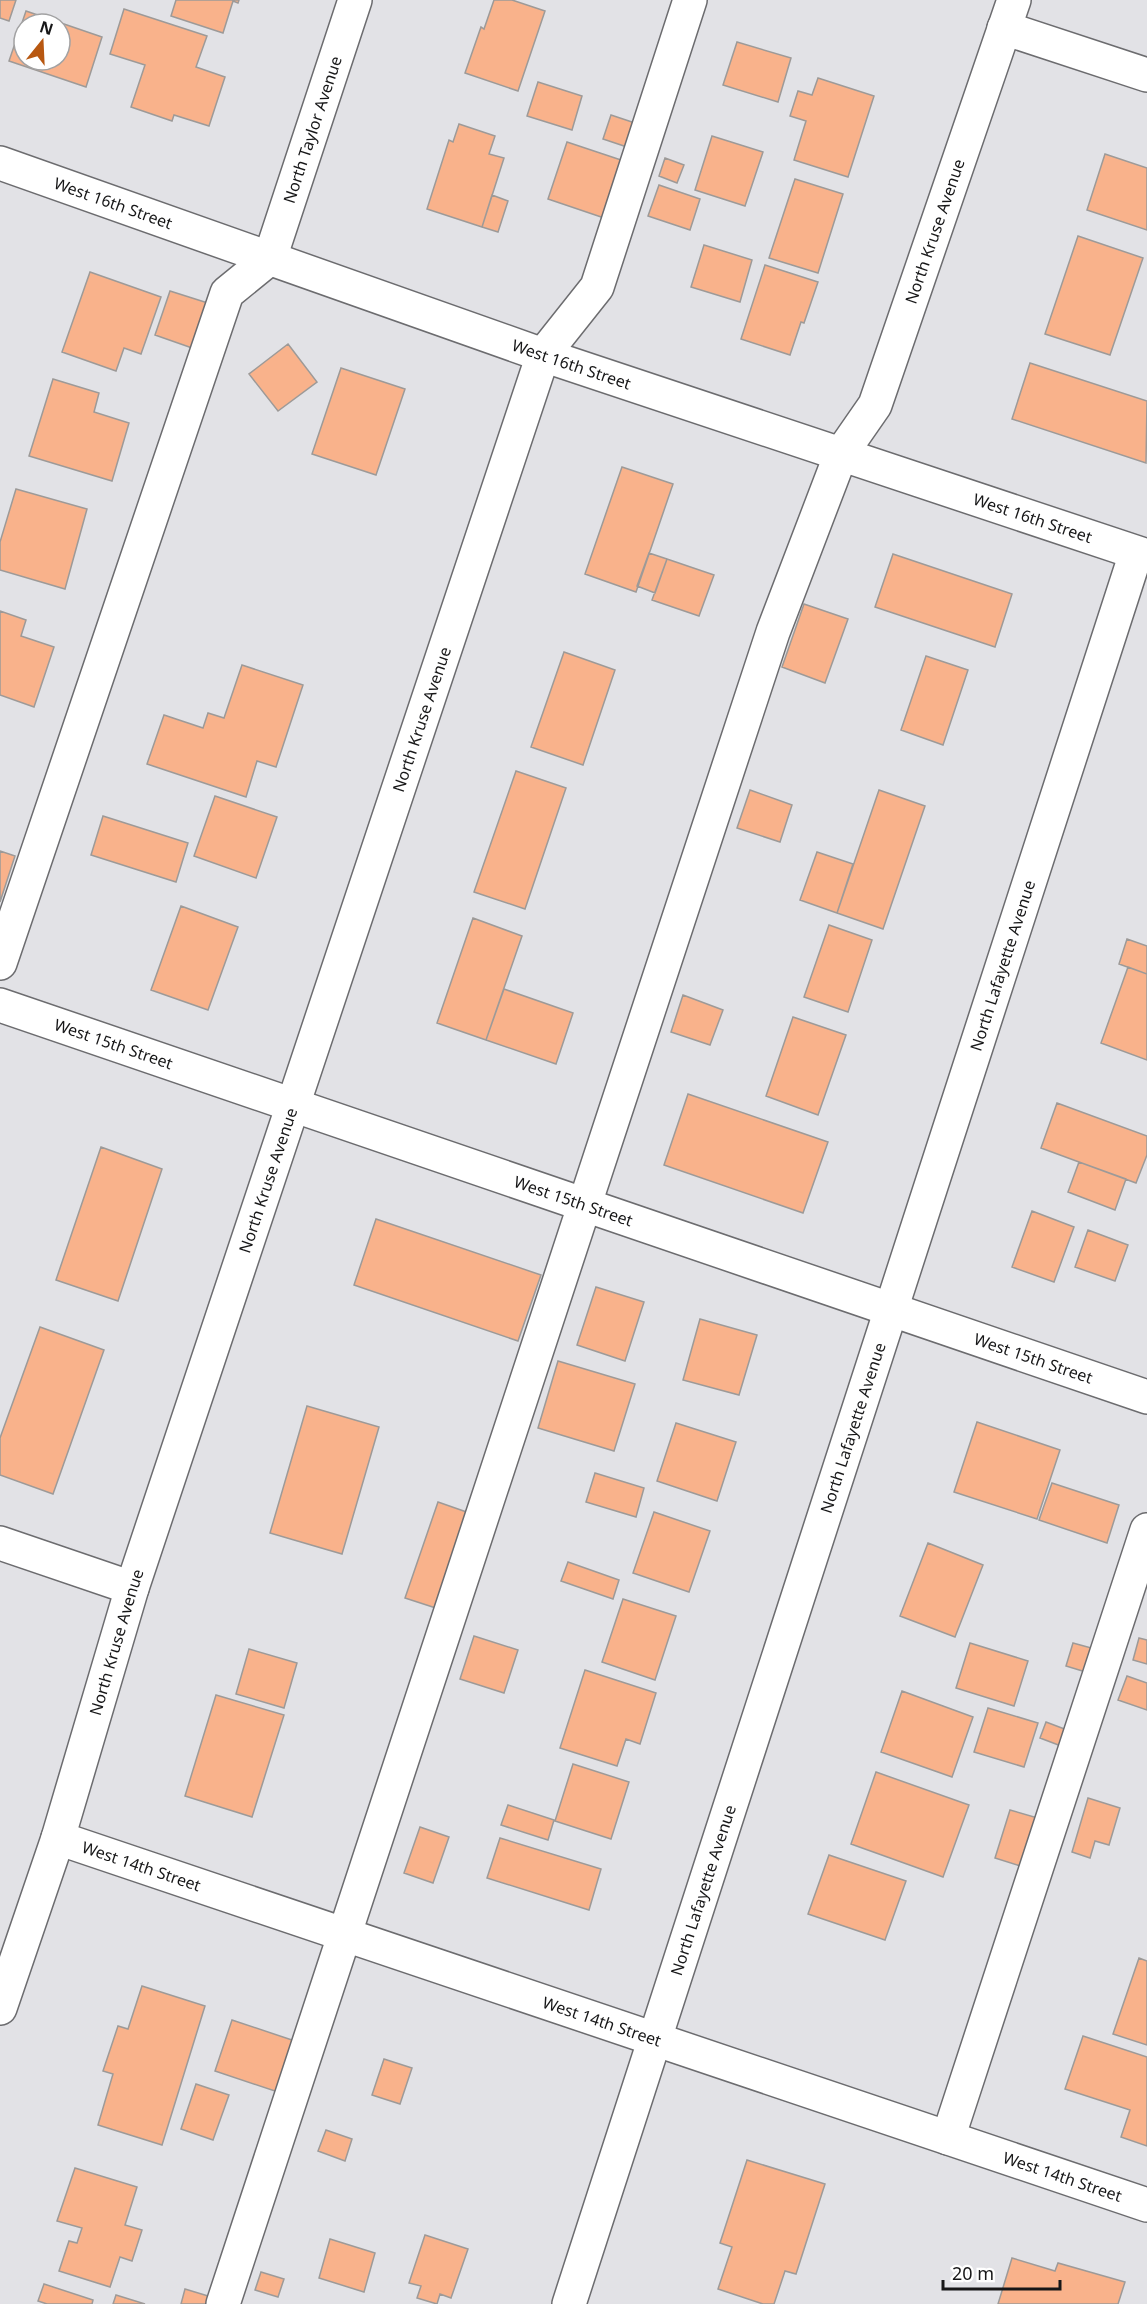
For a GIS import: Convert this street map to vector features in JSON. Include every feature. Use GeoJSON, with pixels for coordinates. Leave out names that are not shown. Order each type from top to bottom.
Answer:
{"type":"FeatureCollection","features":[{"type":"Feature","properties":{"kind":"street","name":"North Taylor Avenue"},"geometry":{"type":"LineString","coordinates":[[270,258],[355,0]]}},
{"type":"Feature","properties":{"kind":"street"},"geometry":{"type":"LineString","coordinates":[[543,355],[597,287],[690,0]]}},
{"type":"Feature","properties":{"kind":"street"},"geometry":{"type":"LineString","coordinates":[[1009,14],[1147,75]]}},
{"type":"Feature","properties":{"kind":"street","name":"North Kruse Avenue"},"geometry":{"type":"LineString","coordinates":[[223,2304],[773,632],[841,454],[875,405],[1009,14]]}},
{"type":"Feature","properties":{"kind":"street","name":"West 16th Street"},"geometry":{"type":"LineString","coordinates":[[0,163],[543,355],[1141,554]]}},
{"type":"Feature","properties":{"kind":"street"},"geometry":{"type":"LineString","coordinates":[[0,963],[227,294],[270,258]]}},
{"type":"Feature","properties":{"kind":"street","name":"North Kruse Avenue"},"geometry":{"type":"LineString","coordinates":[[0,2008],[57,1838],[132,1588],[543,355]]}},
{"type":"Feature","properties":{"kind":"street","name":"North Lafayette Avenue"},"geometry":{"type":"LineString","coordinates":[[569,2304],[891,1309],[1141,554]]}},
{"type":"Feature","properties":{"kind":"street","name":"West 15th Street"},"geometry":{"type":"LineString","coordinates":[[0,1005],[1147,1397]]}},
{"type":"Feature","properties":{"kind":"street"},"geometry":{"type":"LineString","coordinates":[[948,2138],[1147,1530]]}},
{"type":"Feature","properties":{"kind":"street"},"geometry":{"type":"LineString","coordinates":[[0,1543],[132,1588]]}},
{"type":"Feature","properties":{"kind":"street","name":"West 14th Street"},"geometry":{"type":"LineString","coordinates":[[57,1838],[1147,2205]]}},
{"type":"Feature","properties":{"kind":"building"},"geometry":{"type":"Polygon","coordinates":[[[0,0],[16,0],[9,21],[0,18],[0,0]]]}},
{"type":"Feature","properties":{"kind":"building"},"geometry":{"type":"Polygon","coordinates":[[[176,0],[239,0],[238,3],[233,1],[223,33],[171,16],[176,0]]]}},
{"type":"Feature","properties":{"kind":"building"},"geometry":{"type":"Polygon","coordinates":[[[494,0],[512,0],[545,11],[518,91],[465,73],[481,27],[484,29],[494,0]]]}},
{"type":"Feature","properties":{"kind":"building"},"geometry":{"type":"Polygon","coordinates":[[[124,9],[207,36],[196,67],[225,77],[209,126],[174,115],[172,121],[131,107],[145,65],[110,54],[124,9]]]}},
{"type":"Feature","properties":{"kind":"building"},"geometry":{"type":"Polygon","coordinates":[[[72,27],[102,37],[86,87],[42,72],[72,72],[72,27]]]}},
{"type":"Feature","properties":{"kind":"building"},"geometry":{"type":"Polygon","coordinates":[[[737,42],[791,58],[778,102],[723,85],[737,42]]]}},
{"type":"Feature","properties":{"kind":"building"},"geometry":{"type":"Polygon","coordinates":[[[818,78],[874,96],[848,177],[794,160],[806,121],[790,116],[798,91],[812,95],[818,78]]]}},
{"type":"Feature","properties":{"kind":"building"},"geometry":{"type":"Polygon","coordinates":[[[538,82],[582,96],[572,130],[527,116],[538,82]]]}},
{"type":"Feature","properties":{"kind":"building"},"geometry":{"type":"Polygon","coordinates":[[[611,115],[635,123],[627,147],[603,139],[611,115]]]}},
{"type":"Feature","properties":{"kind":"building"},"geometry":{"type":"Polygon","coordinates":[[[459,124],[495,136],[489,154],[504,158],[482,227],[427,209],[449,140],[453,142],[459,124]]]}},
{"type":"Feature","properties":{"kind":"building"},"geometry":{"type":"Polygon","coordinates":[[[712,136],[763,152],[745,206],[695,190],[712,136]]]}},
{"type":"Feature","properties":{"kind":"building"},"geometry":{"type":"Polygon","coordinates":[[[567,142],[633,164],[613,221],[548,199],[567,142]]]}},
{"type":"Feature","properties":{"kind":"building"},"geometry":{"type":"Polygon","coordinates":[[[1105,154],[1147,168],[1147,230],[1087,210],[1105,154]]]}},
{"type":"Feature","properties":{"kind":"building"},"geometry":{"type":"Polygon","coordinates":[[[665,158],[684,165],[677,183],[659,176],[665,158]]]}},
{"type":"Feature","properties":{"kind":"building"},"geometry":{"type":"Polygon","coordinates":[[[795,179],[843,194],[818,273],[769,258],[795,179]]]}},
{"type":"Feature","properties":{"kind":"building"},"geometry":{"type":"Polygon","coordinates":[[[659,185],[700,199],[690,230],[648,216],[659,185]]]}},
{"type":"Feature","properties":{"kind":"building"},"geometry":{"type":"Polygon","coordinates":[[[492,195],[508,201],[498,232],[482,227],[492,195]]]}},
{"type":"Feature","properties":{"kind":"building"},"geometry":{"type":"Polygon","coordinates":[[[1078,236],[1143,258],[1110,355],[1045,334],[1078,236]]]}},
{"type":"Feature","properties":{"kind":"building"},"geometry":{"type":"Polygon","coordinates":[[[704,245],[752,260],[740,302],[691,287],[704,245]]]}},
{"type":"Feature","properties":{"kind":"building"},"geometry":{"type":"Polygon","coordinates":[[[765,265],[818,282],[790,355],[741,339],[765,265]]]}},
{"type":"Feature","properties":{"kind":"building"},"geometry":{"type":"Polygon","coordinates":[[[90,272],[161,297],[141,354],[124,348],[116,371],[62,352],[90,272]]]}},
{"type":"Feature","properties":{"kind":"building"},"geometry":{"type":"Polygon","coordinates":[[[170,291],[211,304],[195,349],[155,335],[170,291]]]}},
{"type":"Feature","properties":{"kind":"building"},"geometry":{"type":"Polygon","coordinates":[[[288,344],[317,382],[278,411],[249,374],[288,344]]]}},
{"type":"Feature","properties":{"kind":"building"},"geometry":{"type":"Polygon","coordinates":[[[1030,363],[1147,401],[1146,463],[1012,419],[1030,363]]]}},
{"type":"Feature","properties":{"kind":"building"},"geometry":{"type":"Polygon","coordinates":[[[341,368],[405,389],[376,475],[312,454],[341,368]]]}},
{"type":"Feature","properties":{"kind":"building"},"geometry":{"type":"Polygon","coordinates":[[[53,379],[99,393],[94,412],[129,423],[112,481],[29,456],[53,379]]]}},
{"type":"Feature","properties":{"kind":"building"},"geometry":{"type":"Polygon","coordinates":[[[622,467],[673,484],[636,592],[585,574],[622,467]]]}},
{"type":"Feature","properties":{"kind":"building"},"geometry":{"type":"Polygon","coordinates":[[[16,489],[87,509],[65,589],[0,570],[0,542],[16,489]]]}},
{"type":"Feature","properties":{"kind":"building"},"geometry":{"type":"Polygon","coordinates":[[[649,553],[667,559],[655,593],[637,586],[649,553]]]}},
{"type":"Feature","properties":{"kind":"building"},"geometry":{"type":"Polygon","coordinates":[[[893,554],[1012,594],[995,647],[875,607],[893,554]]]}},
{"type":"Feature","properties":{"kind":"building"},"geometry":{"type":"Polygon","coordinates":[[[667,559],[714,575],[699,616],[652,600],[667,559]]]}},
{"type":"Feature","properties":{"kind":"building"},"geometry":{"type":"Polygon","coordinates":[[[804,604],[848,619],[825,683],[782,667],[804,604]]]}},
{"type":"Feature","properties":{"kind":"building"},"geometry":{"type":"Polygon","coordinates":[[[0,611],[26,620],[21,636],[54,647],[34,707],[0,695],[0,611]]]}},
{"type":"Feature","properties":{"kind":"building"},"geometry":{"type":"Polygon","coordinates":[[[564,652],[615,670],[583,765],[531,747],[564,652]]]}},
{"type":"Feature","properties":{"kind":"building"},"geometry":{"type":"Polygon","coordinates":[[[926,656],[968,670],[943,745],[901,730],[926,656]]]}},
{"type":"Feature","properties":{"kind":"building"},"geometry":{"type":"Polygon","coordinates":[[[242,665],[303,685],[276,767],[257,761],[246,797],[147,764],[164,715],[203,728],[208,713],[224,718],[242,665]]]}},
{"type":"Feature","properties":{"kind":"building"},"geometry":{"type":"Polygon","coordinates":[[[516,771],[566,788],[525,909],[474,892],[516,771]]]}},
{"type":"Feature","properties":{"kind":"building"},"geometry":{"type":"Polygon","coordinates":[[[750,790],[792,805],[780,842],[737,828],[750,790]]]}},
{"type":"Feature","properties":{"kind":"building"},"geometry":{"type":"Polygon","coordinates":[[[879,790],[925,806],[883,929],[837,913],[879,790]]]}},
{"type":"Feature","properties":{"kind":"building"},"geometry":{"type":"Polygon","coordinates":[[[215,796],[277,817],[256,878],[194,856],[215,796]]]}},
{"type":"Feature","properties":{"kind":"building"},"geometry":{"type":"Polygon","coordinates":[[[103,816],[188,843],[176,882],[91,855],[103,816]]]}},
{"type":"Feature","properties":{"kind":"building"},"geometry":{"type":"Polygon","coordinates":[[[0,851],[15,856],[0,902],[0,851]]]}},
{"type":"Feature","properties":{"kind":"building"},"geometry":{"type":"Polygon","coordinates":[[[817,852],[853,864],[837,913],[800,900],[817,852]]]}},
{"type":"Feature","properties":{"kind":"building"},"geometry":{"type":"Polygon","coordinates":[[[181,906],[238,927],[208,1010],[151,990],[181,906]]]}},
{"type":"Feature","properties":{"kind":"building"},"geometry":{"type":"Polygon","coordinates":[[[473,918],[522,936],[486,1040],[437,1023],[473,918]]]}},
{"type":"Feature","properties":{"kind":"building"},"geometry":{"type":"Polygon","coordinates":[[[829,925],[872,940],[848,1012],[804,997],[829,925]]]}},
{"type":"Feature","properties":{"kind":"building"},"geometry":{"type":"Polygon","coordinates":[[[1127,939],[1147,946],[1147,974],[1119,964],[1127,939]]]}},
{"type":"Feature","properties":{"kind":"building"},"geometry":{"type":"Polygon","coordinates":[[[1128,967],[1147,974],[1147,1060],[1101,1043],[1128,967]]]}},
{"type":"Feature","properties":{"kind":"building"},"geometry":{"type":"Polygon","coordinates":[[[504,989],[573,1013],[556,1064],[486,1040],[504,989]]]}},
{"type":"Feature","properties":{"kind":"building"},"geometry":{"type":"Polygon","coordinates":[[[683,995],[723,1010],[710,1045],[671,1032],[683,995]]]}},
{"type":"Feature","properties":{"kind":"building"},"geometry":{"type":"Polygon","coordinates":[[[793,1017],[846,1035],[818,1115],[766,1096],[793,1017]]]}},
{"type":"Feature","properties":{"kind":"building"},"geometry":{"type":"Polygon","coordinates":[[[688,1094],[828,1142],[803,1213],[664,1165],[688,1094]]]}},
{"type":"Feature","properties":{"kind":"building"},"geometry":{"type":"Polygon","coordinates":[[[1057,1103],[1147,1136],[1147,1155],[1136,1183],[1041,1148],[1057,1103]]]}},
{"type":"Feature","properties":{"kind":"building"},"geometry":{"type":"Polygon","coordinates":[[[101,1147],[162,1169],[118,1301],[56,1280],[101,1147]]]}},
{"type":"Feature","properties":{"kind":"building"},"geometry":{"type":"Polygon","coordinates":[[[1079,1162],[1126,1179],[1115,1210],[1068,1192],[1079,1162]]]}},
{"type":"Feature","properties":{"kind":"building"},"geometry":{"type":"Polygon","coordinates":[[[1032,1211],[1074,1227],[1054,1282],[1012,1267],[1032,1211]]]}},
{"type":"Feature","properties":{"kind":"building"},"geometry":{"type":"Polygon","coordinates":[[[376,1219],[541,1275],[518,1341],[354,1285],[376,1219]]]}},
{"type":"Feature","properties":{"kind":"building"},"geometry":{"type":"Polygon","coordinates":[[[1088,1230],[1128,1245],[1115,1281],[1075,1267],[1088,1230]]]}},
{"type":"Feature","properties":{"kind":"building"},"geometry":{"type":"Polygon","coordinates":[[[596,1287],[644,1302],[625,1361],[577,1345],[596,1287]]]}},
{"type":"Feature","properties":{"kind":"building"},"geometry":{"type":"Polygon","coordinates":[[[700,1319],[757,1335],[739,1395],[683,1380],[700,1319]]]}},
{"type":"Feature","properties":{"kind":"building"},"geometry":{"type":"Polygon","coordinates":[[[40,1327],[104,1350],[53,1494],[0,1475],[0,1438],[40,1327]]]}},
{"type":"Feature","properties":{"kind":"building"},"geometry":{"type":"Polygon","coordinates":[[[558,1361],[635,1384],[614,1451],[538,1428],[558,1361]]]}},
{"type":"Feature","properties":{"kind":"building"},"geometry":{"type":"Polygon","coordinates":[[[307,1406],[379,1427],[342,1554],[270,1533],[307,1406]]]}},
{"type":"Feature","properties":{"kind":"building"},"geometry":{"type":"Polygon","coordinates":[[[977,1422],[1060,1450],[1037,1519],[954,1492],[977,1422]]]}},
{"type":"Feature","properties":{"kind":"building"},"geometry":{"type":"Polygon","coordinates":[[[676,1423],[736,1442],[717,1501],[657,1481],[676,1423]]]}},
{"type":"Feature","properties":{"kind":"building"},"geometry":{"type":"Polygon","coordinates":[[[595,1473],[644,1488],[636,1517],[586,1502],[595,1473]]]}},
{"type":"Feature","properties":{"kind":"building"},"geometry":{"type":"Polygon","coordinates":[[[1052,1483],[1119,1505],[1107,1543],[1039,1520],[1052,1483]]]}},
{"type":"Feature","properties":{"kind":"building"},"geometry":{"type":"Polygon","coordinates":[[[438,1502],[478,1516],[445,1611],[405,1598],[438,1502]]]}},
{"type":"Feature","properties":{"kind":"building"},"geometry":{"type":"Polygon","coordinates":[[[654,1512],[710,1531],[689,1592],[633,1573],[654,1512]]]}},
{"type":"Feature","properties":{"kind":"building"},"geometry":{"type":"Polygon","coordinates":[[[928,1543],[983,1565],[955,1637],[900,1616],[928,1543]]]}},
{"type":"Feature","properties":{"kind":"building"},"geometry":{"type":"Polygon","coordinates":[[[568,1562],[619,1580],[613,1599],[561,1581],[568,1562]]]}},
{"type":"Feature","properties":{"kind":"building"},"geometry":{"type":"Polygon","coordinates":[[[623,1599],[676,1616],[655,1680],[602,1662],[623,1599]]]}},
{"type":"Feature","properties":{"kind":"building"},"geometry":{"type":"Polygon","coordinates":[[[474,1636],[518,1650],[504,1693],[460,1679],[474,1636]]]}},
{"type":"Feature","properties":{"kind":"building"},"geometry":{"type":"Polygon","coordinates":[[[1139,1638],[1147,1640],[1147,1664],[1133,1660],[1139,1638]]]}},
{"type":"Feature","properties":{"kind":"building"},"geometry":{"type":"Polygon","coordinates":[[[970,1643],[1028,1661],[1014,1706],[956,1688],[970,1643]]]}},
{"type":"Feature","properties":{"kind":"building"},"geometry":{"type":"Polygon","coordinates":[[[1073,1643],[1106,1652],[1099,1676],[1066,1666],[1073,1643]]]}},
{"type":"Feature","properties":{"kind":"building"},"geometry":{"type":"Polygon","coordinates":[[[249,1649],[297,1663],[284,1708],[236,1694],[249,1649]]]}},
{"type":"Feature","properties":{"kind":"building"},"geometry":{"type":"Polygon","coordinates":[[[585,1670],[656,1693],[640,1744],[626,1739],[617,1766],[560,1748],[585,1670]]]}},
{"type":"Feature","properties":{"kind":"building"},"geometry":{"type":"Polygon","coordinates":[[[1127,1676],[1147,1683],[1147,1710],[1118,1700],[1127,1676]]]}},
{"type":"Feature","properties":{"kind":"building"},"geometry":{"type":"Polygon","coordinates":[[[902,1691],[973,1717],[952,1777],[881,1752],[902,1691]]]}},
{"type":"Feature","properties":{"kind":"building"},"geometry":{"type":"Polygon","coordinates":[[[216,1695],[284,1715],[252,1817],[185,1796],[216,1695]]]}},
{"type":"Feature","properties":{"kind":"building"},"geometry":{"type":"Polygon","coordinates":[[[988,1708],[1038,1723],[1024,1767],[974,1752],[988,1708]]]}},
{"type":"Feature","properties":{"kind":"building"},"geometry":{"type":"Polygon","coordinates":[[[1046,1722],[1075,1733],[1069,1749],[1040,1738],[1046,1722]]]}},
{"type":"Feature","properties":{"kind":"building"},"geometry":{"type":"Polygon","coordinates":[[[573,1764],[629,1782],[611,1839],[555,1821],[573,1764]]]}},
{"type":"Feature","properties":{"kind":"building"},"geometry":{"type":"Polygon","coordinates":[[[876,1772],[969,1805],[943,1877],[851,1844],[876,1772]]]}},
{"type":"Feature","properties":{"kind":"building"},"geometry":{"type":"Polygon","coordinates":[[[1088,1798],[1120,1808],[1109,1845],[1095,1841],[1090,1858],[1072,1852],[1088,1798]]]}},
{"type":"Feature","properties":{"kind":"building"},"geometry":{"type":"Polygon","coordinates":[[[508,1805],[554,1820],[548,1840],[501,1825],[508,1805]]]}},
{"type":"Feature","properties":{"kind":"building"},"geometry":{"type":"Polygon","coordinates":[[[1010,1810],[1048,1821],[1033,1870],[995,1858],[1010,1810]]]}},
{"type":"Feature","properties":{"kind":"building"},"geometry":{"type":"Polygon","coordinates":[[[420,1827],[449,1837],[433,1883],[404,1873],[420,1827]]]}},
{"type":"Feature","properties":{"kind":"building"},"geometry":{"type":"Polygon","coordinates":[[[500,1838],[601,1869],[589,1910],[487,1878],[500,1838]]]}},
{"type":"Feature","properties":{"kind":"building"},"geometry":{"type":"Polygon","coordinates":[[[829,1855],[906,1881],[885,1940],[808,1914],[829,1855]]]}},
{"type":"Feature","properties":{"kind":"building"},"geometry":{"type":"Polygon","coordinates":[[[1139,1958],[1147,1961],[1147,2045],[1113,2034],[1139,1958]]]}},
{"type":"Feature","properties":{"kind":"building"},"geometry":{"type":"Polygon","coordinates":[[[142,1986],[205,2006],[162,2145],[98,2125],[113,2074],[103,2071],[118,2026],[128,2029],[142,1986]]]}},
{"type":"Feature","properties":{"kind":"building"},"geometry":{"type":"Polygon","coordinates":[[[232,2020],[304,2044],[287,2095],[215,2071],[232,2020]]]}},
{"type":"Feature","properties":{"kind":"building"},"geometry":{"type":"Polygon","coordinates":[[[1083,2036],[1147,2057],[1147,2146],[1121,2137],[1130,2110],[1065,2089],[1083,2036]]]}},
{"type":"Feature","properties":{"kind":"building"},"geometry":{"type":"Polygon","coordinates":[[[384,2059],[412,2068],[400,2104],[372,2095],[384,2059]]]}},
{"type":"Feature","properties":{"kind":"building"},"geometry":{"type":"Polygon","coordinates":[[[196,2084],[229,2095],[213,2140],[181,2129],[196,2084]]]}},
{"type":"Feature","properties":{"kind":"building"},"geometry":{"type":"Polygon","coordinates":[[[326,2130],[352,2139],[345,2161],[318,2151],[326,2130]]]}},
{"type":"Feature","properties":{"kind":"building"},"geometry":{"type":"Polygon","coordinates":[[[747,2160],[825,2184],[796,2274],[785,2271],[774,2304],[763,2304],[718,2289],[732,2247],[720,2243],[747,2160]]]}},
{"type":"Feature","properties":{"kind":"building"},"geometry":{"type":"Polygon","coordinates":[[[75,2168],[137,2187],[125,2225],[142,2230],[132,2261],[120,2257],[110,2287],[59,2271],[69,2241],[77,2243],[82,2228],[57,2221],[75,2168]]]}},
{"type":"Feature","properties":{"kind":"building"},"geometry":{"type":"Polygon","coordinates":[[[425,2235],[468,2249],[451,2298],[440,2294],[437,2304],[417,2298],[421,2286],[409,2283],[425,2235]]]}},
{"type":"Feature","properties":{"kind":"building"},"geometry":{"type":"Polygon","coordinates":[[[330,2239],[375,2253],[364,2292],[319,2278],[330,2239]]]}},
{"type":"Feature","properties":{"kind":"building"},"geometry":{"type":"Polygon","coordinates":[[[1012,2258],[1055,2271],[1058,2263],[1125,2282],[1118,2304],[998,2304],[1012,2258]]]}},
{"type":"Feature","properties":{"kind":"building"},"geometry":{"type":"Polygon","coordinates":[[[261,2272],[284,2279],[278,2297],[255,2290],[261,2272]]]}},
{"type":"Feature","properties":{"kind":"building"},"geometry":{"type":"Polygon","coordinates":[[[44,2284],[93,2300],[92,2304],[47,2304],[38,2301],[44,2284]]]}},
{"type":"Feature","properties":{"kind":"building"},"geometry":{"type":"Polygon","coordinates":[[[185,2289],[218,2299],[216,2304],[181,2304],[185,2289]]]}},
{"type":"Feature","properties":{"kind":"building"},"geometry":{"type":"Polygon","coordinates":[[[116,2295],[145,2304],[113,2304],[116,2295]]]}}]}
